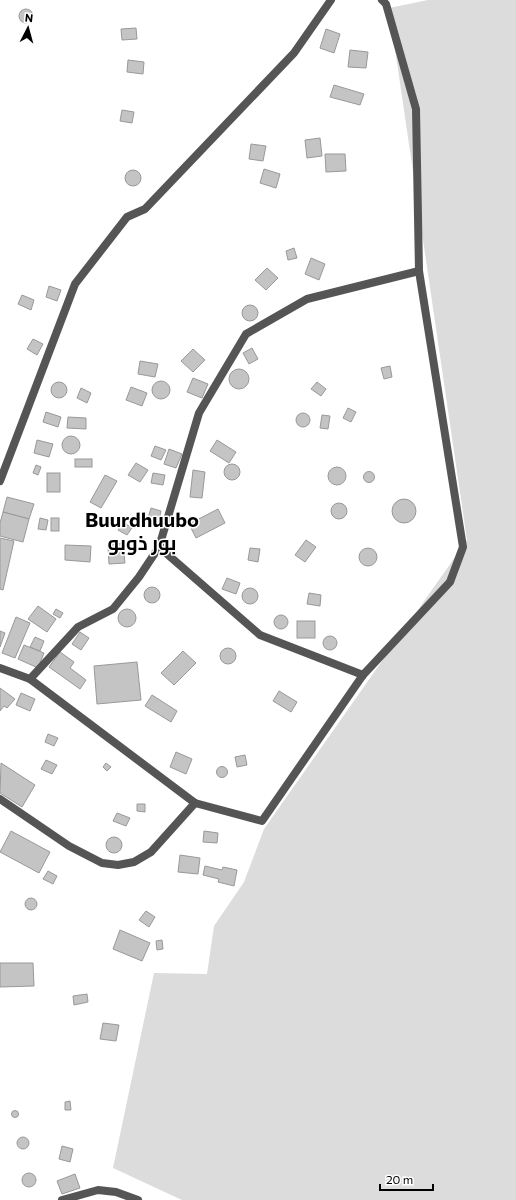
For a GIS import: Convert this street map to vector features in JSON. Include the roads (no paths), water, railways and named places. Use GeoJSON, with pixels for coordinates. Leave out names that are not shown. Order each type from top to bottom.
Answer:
{"type":"FeatureCollection","features":[{"type":"Feature","properties":{"kind":"street"},"geometry":{"type":"LineString","coordinates":[[0,481],[75,284],[127,216],[145,209],[294,53],[331,0]]}},
{"type":"Feature","properties":{"kind":"street"},"geometry":{"type":"LineString","coordinates":[[0,668],[30,679],[195,803],[262,821],[363,675],[450,582],[463,547],[419,271],[416,109],[386,4],[382,0]]}},
{"type":"Feature","properties":{"kind":"street"},"geometry":{"type":"LineString","coordinates":[[30,679],[78,628],[113,609],[139,577],[159,547],[199,413],[246,334],[307,299],[419,271]]}},
{"type":"Feature","properties":{"kind":"street"},"geometry":{"type":"LineString","coordinates":[[159,547],[260,635],[363,675]]}},
{"type":"Feature","properties":{"kind":"street"},"geometry":{"type":"LineString","coordinates":[[0,799],[69,846],[102,863],[118,865],[134,862],[151,852],[195,803]]}},
{"type":"Feature","properties":{"kind":"street"},"geometry":{"type":"LineString","coordinates":[[62,1200],[98,1190],[116,1192],[138,1200]]}},
{"type":"Feature","properties":{"kind":"district","name":"Buurdhuubo بور ذوبو"},"geometry":{"type":"Point","coordinates":[142,530]}}]}
